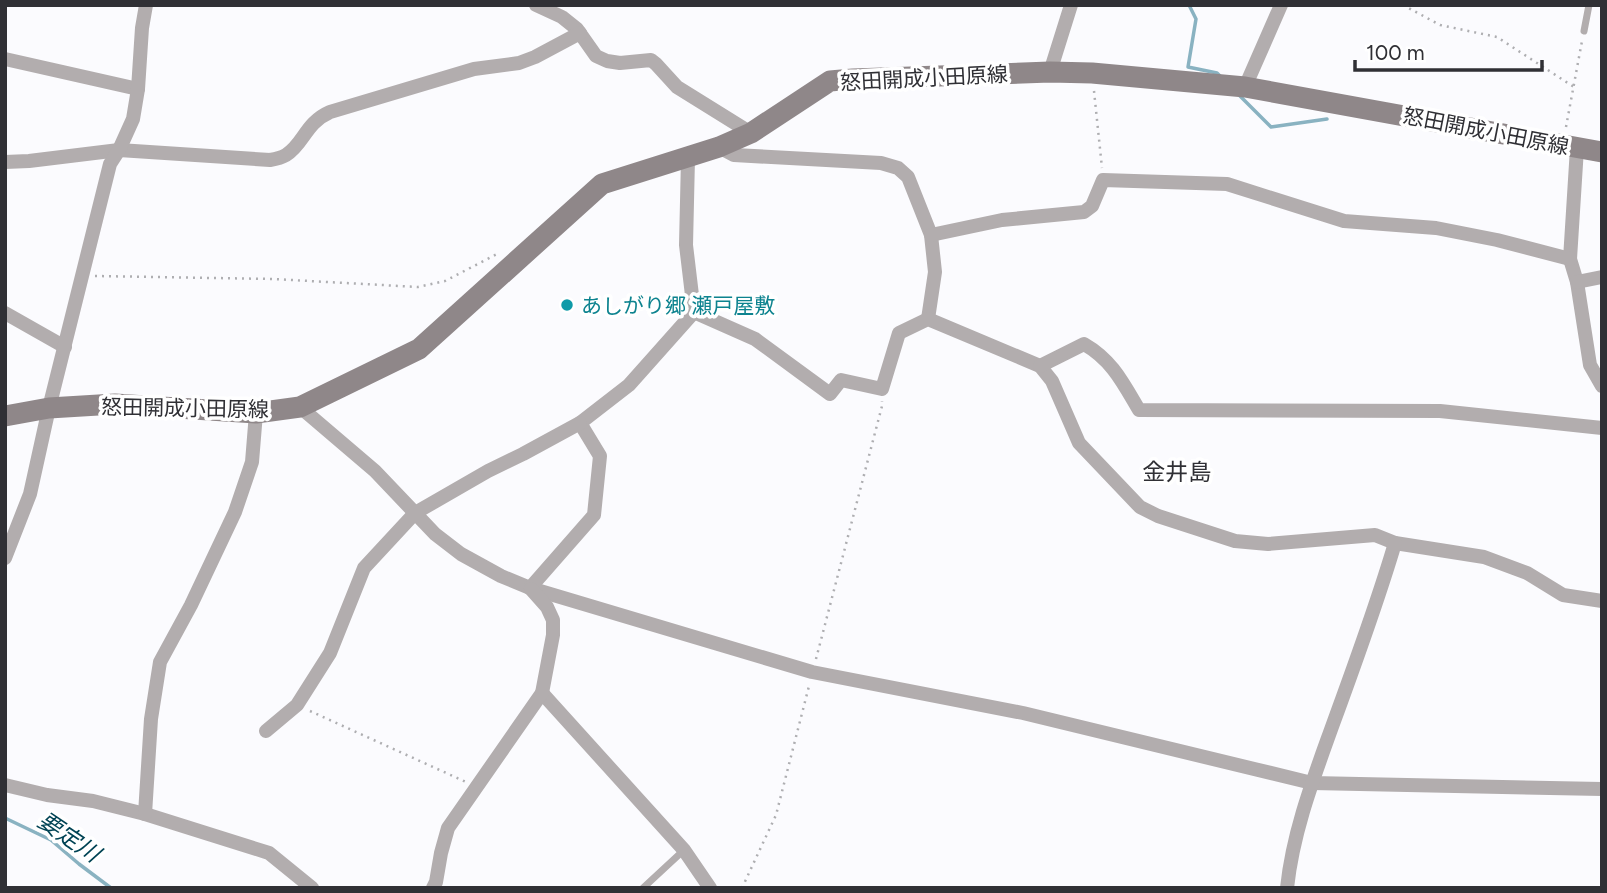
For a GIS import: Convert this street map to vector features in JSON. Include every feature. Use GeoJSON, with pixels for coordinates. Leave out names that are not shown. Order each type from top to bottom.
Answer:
{"type":"FeatureCollection","features":[{"type":"Feature","properties":{"kind":"main road","name":"怒田開成小田原線"},"geometry":{"type":"LineString","coordinates":[[5,416],[49,408],[115,404],[256,413],[300,407],[419,349],[602,184],[719,148],[751,133],[831,81],[1050,72],[1092,73],[1243,87],[1602,152]]}},
{"type":"Feature","properties":{"kind":"street"},"geometry":{"type":"LineString","coordinates":[[5,558],[30,494],[110,164],[133,119],[146,5]]}},
{"type":"Feature","properties":{"kind":"street"},"geometry":{"type":"LineString","coordinates":[[536,5],[562,17],[577,29],[596,55],[607,61],[620,63],[651,60],[677,87],[751,133]]}},
{"type":"Feature","properties":{"kind":"street"},"geometry":{"type":"LineString","coordinates":[[1050,72],[1071,5]]}},
{"type":"Feature","properties":{"kind":"street"},"geometry":{"type":"LineString","coordinates":[[1243,87],[1281,5]]}},
{"type":"Feature","properties":{"kind":"street"},"geometry":{"type":"LineString","coordinates":[[5,162],[119,150],[270,160],[279,158],[292,150],[312,123],[330,112],[474,69],[519,63],[580,33]]}},
{"type":"Feature","properties":{"kind":"street"},"geometry":{"type":"LineString","coordinates":[[5,58],[138,89]]}},
{"type":"Feature","properties":{"kind":"street"},"geometry":{"type":"LineString","coordinates":[[1569,147],[1570,258],[1577,282],[1590,365],[1602,386]]}},
{"type":"Feature","properties":{"kind":"street"},"geometry":{"type":"LineString","coordinates":[[719,148],[734,155],[881,163],[898,168],[908,177],[931,235],[935,272],[928,319]]}},
{"type":"Feature","properties":{"kind":"street"},"geometry":{"type":"LineString","coordinates":[[266,731],[298,705],[330,653],[364,568],[415,513],[580,423],[629,385],[694,312],[686,246],[688,159]]}},
{"type":"Feature","properties":{"kind":"street"},"geometry":{"type":"LineString","coordinates":[[931,235],[1002,220],[1084,212],[1092,206],[1103,180],[1227,184],[1344,221],[1436,228],[1570,258]]}},
{"type":"Feature","properties":{"kind":"street"},"geometry":{"type":"LineString","coordinates":[[1577,282],[1602,277]]}},
{"type":"Feature","properties":{"kind":"street"},"geometry":{"type":"LineString","coordinates":[[694,312],[755,339],[830,394],[841,380],[882,389],[900,333],[928,319],[1040,366],[1052,381],[1079,443],[1140,507],[1158,516],[1235,541],[1268,544],[1375,535],[1395,542],[1484,557],[1527,573],[1563,595],[1602,601]]}},
{"type":"Feature","properties":{"kind":"street"},"geometry":{"type":"LineString","coordinates":[[5,313],[65,347]]}},
{"type":"Feature","properties":{"kind":"street"},"geometry":{"type":"LineString","coordinates":[[1040,366],[1084,344],[1098,352],[1116,371],[1139,410],[1440,411],[1602,428]]}},
{"type":"Feature","properties":{"kind":"street"},"geometry":{"type":"LineString","coordinates":[[300,407],[375,471],[435,534],[461,554],[500,576],[530,588],[812,672],[1023,713],[1312,783],[1602,789]]}},
{"type":"Feature","properties":{"kind":"street"},"geometry":{"type":"LineString","coordinates":[[145,814],[152,719],[160,662],[191,605],[235,512],[252,462],[256,413]]}},
{"type":"Feature","properties":{"kind":"street"},"geometry":{"type":"LineString","coordinates":[[530,588],[594,515],[600,456],[580,423]]}},
{"type":"Feature","properties":{"kind":"street"},"geometry":{"type":"LineString","coordinates":[[1287,888],[1299,827],[1312,783],[1378,601],[1395,542]]}},
{"type":"Feature","properties":{"kind":"street"},"geometry":{"type":"LineString","coordinates":[[433,888],[448,828],[542,693],[553,635],[553,620],[547,607],[530,588]]}},
{"type":"Feature","properties":{"kind":"street"},"geometry":{"type":"LineString","coordinates":[[542,693],[684,850],[710,888]]}},
{"type":"Feature","properties":{"kind":"street"},"geometry":{"type":"LineString","coordinates":[[5,785],[47,795],[93,801],[145,814],[269,853],[312,888]]}},
{"type":"Feature","properties":{"kind":"lane"},"geometry":{"type":"LineString","coordinates":[[1584,31],[1589,5]]}},
{"type":"Feature","properties":{"kind":"lane"},"geometry":{"type":"LineString","coordinates":[[643,888],[684,850]]}},
{"type":"Feature","properties":{"kind":"path"},"geometry":{"type":"LineString","coordinates":[[1403,5],[1440,25],[1497,37],[1574,87]]}},
{"type":"Feature","properties":{"kind":"path"},"geometry":{"type":"LineString","coordinates":[[1569,147],[1574,87],[1584,31]]}},
{"type":"Feature","properties":{"kind":"path"},"geometry":{"type":"LineString","coordinates":[[1092,73],[1103,180]]}},
{"type":"Feature","properties":{"kind":"path"},"geometry":{"type":"LineString","coordinates":[[82,275],[273,279],[418,287],[445,281],[499,253]]}},
{"type":"Feature","properties":{"kind":"path"},"geometry":{"type":"LineString","coordinates":[[742,888],[776,815],[882,406],[882,389]]}},
{"type":"Feature","properties":{"kind":"path"},"geometry":{"type":"LineString","coordinates":[[298,705],[477,787]]}},
{"type":"Feature","properties":{"kind":"waterway"},"geometry":{"type":"LineString","coordinates":[[1189,5],[1196,19],[1188,67],[1220,76]]}},
{"type":"Feature","properties":{"kind":"waterway"},"geometry":{"type":"LineString","coordinates":[[1240,96],[1271,127],[1327,119]]}},
{"type":"Feature","properties":{"kind":"waterway","name":"要定川"},"geometry":{"type":"LineString","coordinates":[[5,818],[51,840],[111,888]]}},
{"type":"Feature","properties":{"kind":"place","name":"あしがり郷 瀬戸屋敷"},"geometry":{"type":"Point","coordinates":[567,305]}},
{"type":"Feature","properties":{"kind":"district","name":"金井島"},"geometry":{"type":"Point","coordinates":[1177,472]}}]}
